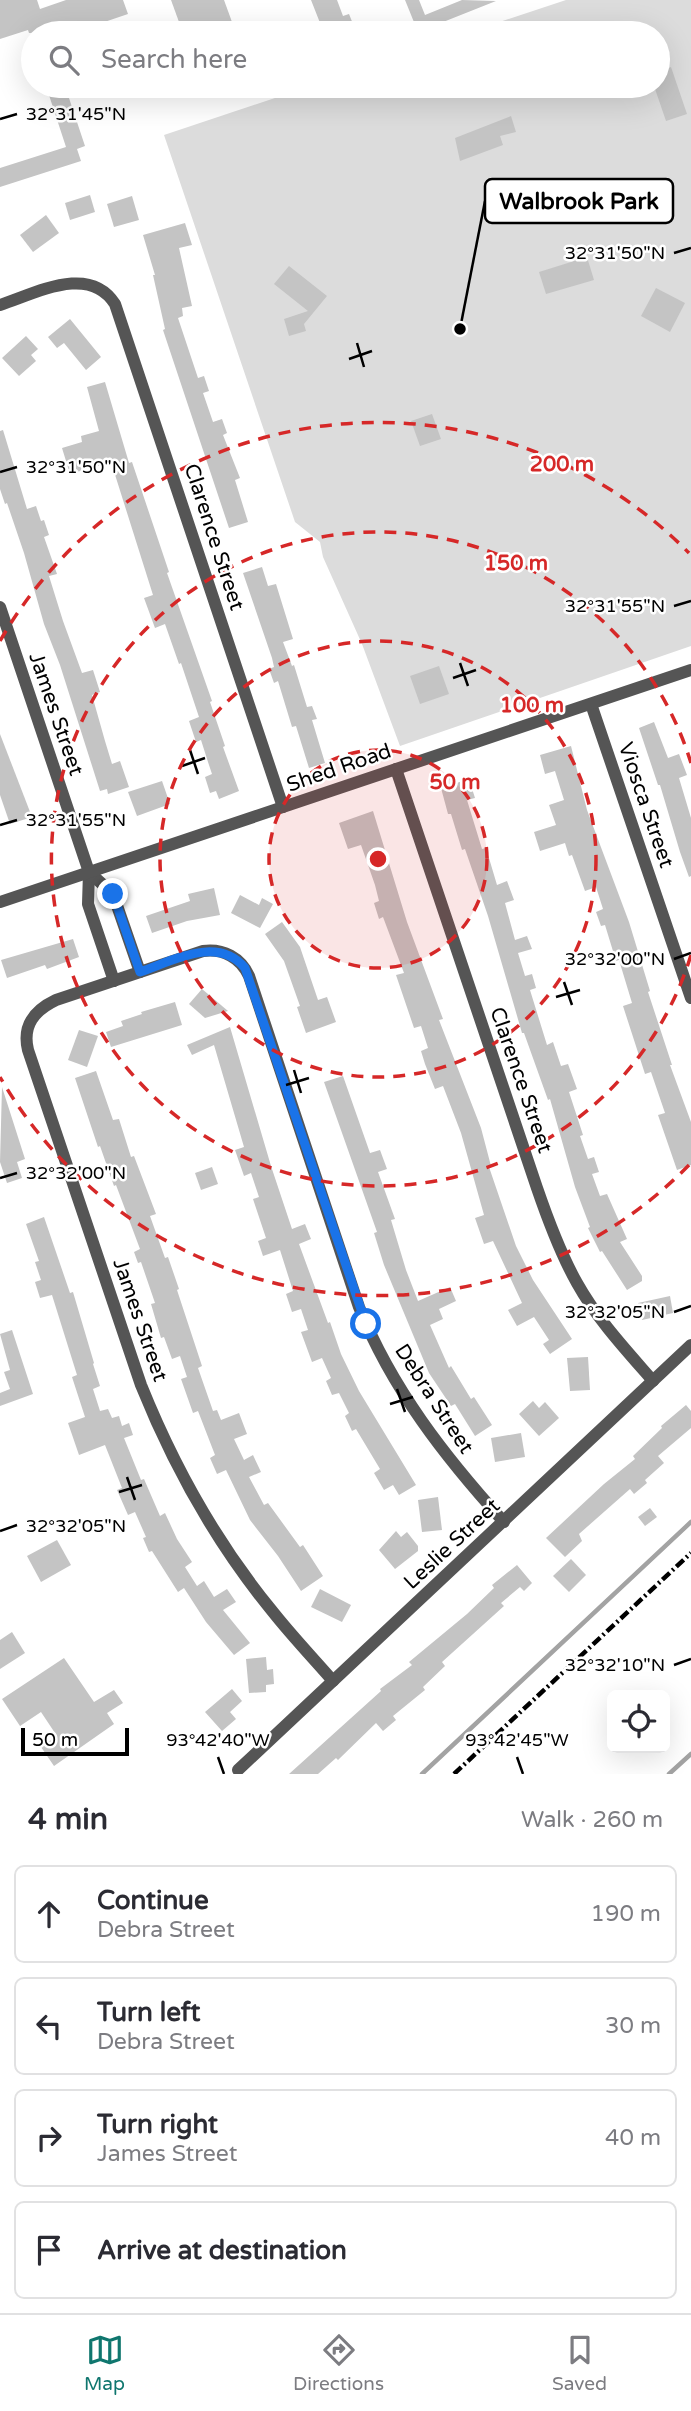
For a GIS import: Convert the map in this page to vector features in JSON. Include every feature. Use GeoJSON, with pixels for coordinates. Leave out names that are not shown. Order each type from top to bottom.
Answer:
{"type":"FeatureCollection","features":[{"type":"Feature","properties":{"kind":"street","name":"Clarence Street"},"geometry":{"type":"LineString","coordinates":[[0,305],[72,283],[97,287],[110,298],[119,313],[284,807]]}},
{"type":"Feature","properties":{"kind":"street","name":"James Street"},"geometry":{"type":"LineString","coordinates":[[0,607],[89,872],[89,904],[114,981]]}},
{"type":"Feature","properties":{"kind":"street","name":"Shed Road"},"geometry":{"type":"LineString","coordinates":[[0,902],[691,670]]}},
{"type":"Feature","properties":{"kind":"street","name":"Viosca Street"},"geometry":{"type":"LineString","coordinates":[[591,704],[691,998]]}},
{"type":"Feature","properties":{"kind":"street","name":"Clarence Street"},"geometry":{"type":"LineString","coordinates":[[396,769],[556,1238],[588,1301],[653,1381]]}},
{"type":"Feature","properties":{"kind":"street","name":"James Street"},"geometry":{"type":"LineString","coordinates":[[89,872],[113,894],[134,974],[57,1000],[37,1011],[27,1027],[28,1050],[141,1385],[163,1436],[195,1498],[236,1563],[272,1611],[333,1681]]}},
{"type":"Feature","properties":{"kind":"street","name":"Debra Street"},"geometry":{"type":"LineString","coordinates":[[134,974],[212,950],[233,957],[245,968],[366,1324],[392,1376],[436,1442],[504,1522]]}},
{"type":"Feature","properties":{"kind":"street","name":"Leslie Street"},"geometry":{"type":"LineString","coordinates":[[238,1770],[691,1345]]}},
{"type":"Feature","properties":{"kind":"shaded area"},"geometry":{"type":"Polygon","coordinates":[[[566,0],[691,0],[691,646],[400,746],[362,644],[323,557],[320,542],[295,522],[164,135],[275,98],[670,98],[670,21],[502,21],[566,0]]]}},
{"type":"Feature","properties":{"kind":"building"},"geometry":{"type":"Polygon","coordinates":[[[0,0],[37,0],[40,9],[66,0],[123,0],[128,14],[107,21],[21,21],[21,32],[0,39],[0,0]]]}},
{"type":"Feature","properties":{"kind":"building"},"geometry":{"type":"Polygon","coordinates":[[[171,0],[224,0],[232,21],[179,21],[171,0]]]}},
{"type":"Feature","properties":{"kind":"building"},"geometry":{"type":"Polygon","coordinates":[[[311,0],[337,0],[343,16],[349,14],[352,21],[319,21],[311,0]]]}},
{"type":"Feature","properties":{"kind":"building"},"geometry":{"type":"Polygon","coordinates":[[[405,0],[419,0],[425,15],[462,0],[496,1],[446,21],[414,21],[405,0]]]}},
{"type":"Feature","properties":{"kind":"building"},"geometry":{"type":"Polygon","coordinates":[[[670,67],[687,114],[666,121],[658,98],[670,98],[670,67]]]}},
{"type":"Feature","properties":{"kind":"building"},"geometry":{"type":"Polygon","coordinates":[[[50,98],[69,98],[85,146],[77,149],[81,161],[0,187],[0,168],[66,147],[50,98]]]}},
{"type":"Feature","properties":{"kind":"building"},"geometry":{"type":"Polygon","coordinates":[[[511,116],[516,132],[500,136],[503,145],[460,161],[455,138],[511,116]]]}},
{"type":"Feature","properties":{"kind":"building"},"geometry":{"type":"Polygon","coordinates":[[[90,195],[95,212],[70,220],[65,203],[90,195]]]}},
{"type":"Feature","properties":{"kind":"building"},"geometry":{"type":"Polygon","coordinates":[[[132,196],[139,220],[114,227],[107,204],[132,196]]]}},
{"type":"Feature","properties":{"kind":"building"},"geometry":{"type":"Polygon","coordinates":[[[46,215],[59,233],[33,252],[20,235],[46,215]]]}},
{"type":"Feature","properties":{"kind":"building"},"geometry":{"type":"Polygon","coordinates":[[[185,223],[192,245],[179,248],[192,306],[182,308],[183,316],[178,318],[198,378],[204,376],[209,391],[203,393],[213,422],[222,419],[227,433],[223,435],[240,478],[235,480],[248,522],[229,528],[163,330],[165,329],[155,275],[143,235],[185,223]]]}},
{"type":"Feature","properties":{"kind":"building"},"geometry":{"type":"Polygon","coordinates":[[[587,257],[594,280],[546,294],[539,272],[587,257]]]}},
{"type":"Feature","properties":{"kind":"building"},"geometry":{"type":"Polygon","coordinates":[[[289,266],[327,296],[304,324],[306,331],[289,336],[284,319],[308,311],[274,284],[289,266]]]}},
{"type":"Feature","properties":{"kind":"building"},"geometry":{"type":"Polygon","coordinates":[[[656,288],[685,303],[670,332],[641,316],[656,288]]]}},
{"type":"Feature","properties":{"kind":"building"},"geometry":{"type":"Polygon","coordinates":[[[70,319],[101,357],[86,370],[64,343],[57,348],[48,337],[70,319]]]}},
{"type":"Feature","properties":{"kind":"building"},"geometry":{"type":"Polygon","coordinates":[[[26,336],[38,349],[31,355],[36,361],[19,376],[2,358],[26,336]]]}},
{"type":"Feature","properties":{"kind":"building"},"geometry":{"type":"Polygon","coordinates":[[[105,382],[129,463],[132,462],[169,572],[167,573],[212,701],[210,702],[225,746],[223,747],[239,791],[219,799],[216,791],[210,793],[205,777],[212,774],[201,740],[196,742],[189,721],[199,717],[181,663],[179,664],[165,624],[155,628],[144,598],[153,595],[111,462],[70,474],[62,448],[82,442],[81,436],[99,431],[87,387],[105,382]]]}},
{"type":"Feature","properties":{"kind":"building"},"geometry":{"type":"Polygon","coordinates":[[[432,414],[441,439],[420,446],[411,421],[432,414]]]}},
{"type":"Feature","properties":{"kind":"building"},"geometry":{"type":"Polygon","coordinates":[[[3,430],[27,509],[36,506],[41,521],[44,520],[49,535],[44,537],[57,574],[49,576],[63,621],[82,673],[93,670],[100,692],[92,695],[112,764],[120,761],[129,787],[108,794],[107,789],[100,791],[60,665],[44,624],[24,553],[0,489],[0,431],[3,430]]]}},
{"type":"Feature","properties":{"kind":"building"},"geometry":{"type":"Polygon","coordinates":[[[262,567],[268,586],[276,584],[293,639],[283,642],[292,666],[294,665],[307,707],[312,706],[317,719],[312,720],[325,763],[309,768],[296,726],[292,727],[278,681],[274,683],[269,669],[274,667],[272,658],[243,573],[262,567]]]}},
{"type":"Feature","properties":{"kind":"building"},"geometry":{"type":"Polygon","coordinates":[[[439,666],[449,694],[420,704],[410,676],[439,666]]]}},
{"type":"Feature","properties":{"kind":"building"},"geometry":{"type":"Polygon","coordinates":[[[654,722],[668,758],[679,754],[687,775],[679,778],[691,818],[689,877],[639,728],[654,722]]]}},
{"type":"Feature","properties":{"kind":"building"},"geometry":{"type":"Polygon","coordinates":[[[0,734],[32,817],[10,824],[0,795],[0,734]]]}},
{"type":"Feature","properties":{"kind":"building"},"geometry":{"type":"Polygon","coordinates":[[[571,746],[587,810],[629,922],[670,1065],[691,1122],[691,1165],[677,1170],[658,1115],[665,1113],[651,1072],[645,1074],[623,1006],[632,1003],[619,960],[616,961],[605,925],[601,926],[596,912],[603,909],[596,887],[585,891],[565,843],[540,851],[534,832],[556,825],[549,805],[564,800],[555,771],[545,774],[540,755],[571,746]]]}},
{"type":"Feature","properties":{"kind":"building"},"geometry":{"type":"Polygon","coordinates":[[[469,779],[475,798],[467,800],[482,849],[486,848],[497,885],[507,881],[514,900],[505,903],[515,940],[527,936],[532,949],[518,953],[525,976],[532,974],[536,988],[530,990],[547,1045],[553,1042],[561,1066],[568,1064],[577,1089],[569,1092],[583,1135],[580,1136],[588,1159],[594,1157],[599,1172],[592,1174],[600,1196],[607,1194],[627,1239],[620,1242],[642,1276],[642,1281],[627,1290],[602,1251],[600,1252],[588,1228],[590,1227],[575,1187],[550,1099],[548,1100],[522,1033],[488,916],[465,849],[462,850],[451,814],[448,814],[441,788],[469,779]]]}},
{"type":"Feature","properties":{"kind":"building"},"geometry":{"type":"Polygon","coordinates":[[[162,781],[170,804],[137,816],[128,792],[162,781]]]}},
{"type":"Feature","properties":{"kind":"building"},"geometry":{"type":"Polygon","coordinates":[[[373,811],[407,922],[443,1019],[439,1020],[481,1128],[491,1166],[489,1167],[516,1246],[533,1280],[572,1339],[550,1354],[543,1344],[549,1340],[534,1317],[517,1326],[508,1310],[522,1303],[493,1241],[484,1244],[475,1218],[484,1215],[461,1133],[443,1086],[435,1089],[425,1064],[421,1051],[428,1048],[421,1026],[414,1028],[396,975],[404,973],[383,917],[379,919],[374,903],[379,901],[361,845],[348,849],[339,823],[373,811]]]}},
{"type":"Feature","properties":{"kind":"building"},"geometry":{"type":"Polygon","coordinates":[[[214,888],[220,915],[187,921],[152,933],[146,916],[190,901],[188,894],[214,888]]]}},
{"type":"Feature","properties":{"kind":"building"},"geometry":{"type":"Polygon","coordinates":[[[240,895],[259,905],[262,898],[273,904],[260,928],[231,913],[240,895]]]}},
{"type":"Feature","properties":{"kind":"building"},"geometry":{"type":"Polygon","coordinates":[[[282,922],[300,947],[318,1000],[327,997],[336,1022],[306,1033],[297,1007],[300,1006],[284,961],[265,934],[282,922]]]}},
{"type":"Feature","properties":{"kind":"building"},"geometry":{"type":"Polygon","coordinates":[[[73,939],[79,957],[47,969],[45,965],[7,978],[1,960],[73,939]]]}},
{"type":"Feature","properties":{"kind":"building"},"geometry":{"type":"Polygon","coordinates":[[[202,989],[228,1011],[205,1018],[189,1004],[202,989]]]}},
{"type":"Feature","properties":{"kind":"building"},"geometry":{"type":"Polygon","coordinates":[[[175,1002],[182,1025],[111,1047],[106,1032],[123,1026],[121,1021],[175,1002]]]}},
{"type":"Feature","properties":{"kind":"building"},"geometry":{"type":"Polygon","coordinates":[[[230,1027],[292,1229],[305,1224],[311,1239],[299,1244],[328,1323],[330,1322],[341,1354],[359,1391],[416,1485],[399,1495],[393,1485],[384,1490],[374,1473],[380,1469],[356,1429],[352,1431],[345,1416],[349,1413],[339,1393],[332,1395],[326,1381],[331,1378],[322,1358],[312,1362],[301,1332],[308,1330],[301,1309],[292,1312],[286,1294],[293,1291],[280,1250],[263,1256],[258,1241],[266,1238],[253,1199],[259,1197],[251,1173],[244,1176],[235,1150],[244,1147],[214,1045],[192,1055],[187,1045],[230,1027]]]}},
{"type":"Feature","properties":{"kind":"building"},"geometry":{"type":"Polygon","coordinates":[[[79,1030],[98,1036],[87,1067],[68,1060],[79,1030]]]}},
{"type":"Feature","properties":{"kind":"building"},"geometry":{"type":"Polygon","coordinates":[[[96,1071],[113,1120],[119,1119],[131,1157],[134,1156],[156,1214],[150,1216],[179,1289],[177,1290],[202,1366],[198,1368],[213,1411],[217,1410],[221,1420],[239,1413],[247,1434],[234,1439],[244,1460],[253,1455],[261,1472],[249,1477],[264,1505],[268,1503],[300,1547],[303,1545],[323,1576],[301,1591],[250,1520],[226,1470],[217,1474],[210,1458],[215,1455],[198,1411],[193,1413],[181,1379],[187,1377],[180,1356],[172,1359],[164,1337],[161,1338],[151,1304],[155,1303],[141,1262],[138,1263],[134,1252],[140,1249],[100,1146],[98,1147],[75,1078],[96,1071]]]}},
{"type":"Feature","properties":{"kind":"building"},"geometry":{"type":"Polygon","coordinates":[[[343,1076],[370,1153],[380,1150],[387,1169],[378,1172],[395,1219],[391,1220],[418,1301],[450,1287],[456,1301],[439,1309],[443,1319],[430,1325],[449,1368],[451,1366],[471,1399],[474,1397],[492,1425],[475,1436],[455,1404],[451,1406],[429,1373],[384,1265],[374,1233],[377,1232],[324,1082],[343,1076]]]}},
{"type":"Feature","properties":{"kind":"building"},"geometry":{"type":"Polygon","coordinates":[[[2,1087],[25,1159],[17,1162],[22,1178],[7,1183],[0,1162],[2,1087]]]}},
{"type":"Feature","properties":{"kind":"building"},"geometry":{"type":"Polygon","coordinates":[[[212,1167],[218,1184],[201,1190],[195,1173],[212,1167]]]}},
{"type":"Feature","properties":{"kind":"building"},"geometry":{"type":"Polygon","coordinates":[[[44,1217],[70,1293],[73,1292],[94,1363],[100,1386],[93,1389],[100,1411],[108,1409],[112,1418],[119,1416],[122,1426],[129,1423],[133,1435],[124,1438],[141,1480],[144,1479],[160,1516],[165,1513],[192,1562],[185,1567],[197,1586],[204,1581],[214,1597],[227,1589],[236,1602],[223,1610],[250,1643],[234,1655],[206,1622],[184,1588],[178,1592],[152,1551],[149,1552],[143,1538],[146,1537],[135,1512],[128,1515],[117,1490],[122,1488],[105,1445],[79,1455],[68,1423],[85,1417],[72,1377],[77,1375],[52,1295],[40,1298],[35,1282],[41,1280],[35,1262],[39,1261],[26,1224],[44,1217]]]}},
{"type":"Feature","properties":{"kind":"building"},"geometry":{"type":"Polygon","coordinates":[[[670,1296],[673,1313],[642,1320],[638,1303],[670,1296]]]}},
{"type":"Feature","properties":{"kind":"building"},"geometry":{"type":"Polygon","coordinates":[[[12,1330],[33,1394],[0,1406],[0,1393],[10,1389],[4,1372],[10,1370],[0,1334],[12,1330]]]}},
{"type":"Feature","properties":{"kind":"building"},"geometry":{"type":"Polygon","coordinates":[[[588,1357],[590,1390],[570,1391],[567,1358],[588,1357]]]}},
{"type":"Feature","properties":{"kind":"building"},"geometry":{"type":"Polygon","coordinates":[[[533,1401],[539,1408],[545,1402],[559,1418],[539,1436],[519,1414],[533,1401]]]}},
{"type":"Feature","properties":{"kind":"building"},"geometry":{"type":"Polygon","coordinates":[[[686,1405],[691,1411],[691,1428],[658,1456],[664,1463],[634,1494],[630,1489],[579,1534],[582,1541],[565,1557],[546,1538],[635,1459],[633,1456],[661,1426],[686,1405]]]}},
{"type":"Feature","properties":{"kind":"building"},"geometry":{"type":"Polygon","coordinates":[[[521,1433],[525,1457],[495,1462],[491,1438],[521,1433]]]}},
{"type":"Feature","properties":{"kind":"building"},"geometry":{"type":"Polygon","coordinates":[[[438,1497],[442,1530],[422,1532],[418,1500],[438,1497]]]}},
{"type":"Feature","properties":{"kind":"building"},"geometry":{"type":"Polygon","coordinates":[[[650,1508],[657,1517],[645,1526],[638,1517],[650,1508]]]}},
{"type":"Feature","properties":{"kind":"building"},"geometry":{"type":"Polygon","coordinates":[[[396,1531],[401,1537],[407,1532],[418,1546],[418,1551],[395,1569],[379,1550],[396,1531]]]}},
{"type":"Feature","properties":{"kind":"building"},"geometry":{"type":"Polygon","coordinates":[[[57,1540],[71,1565],[41,1582],[27,1556],[57,1540]]]}},
{"type":"Feature","properties":{"kind":"building"},"geometry":{"type":"Polygon","coordinates":[[[571,1559],[586,1575],[569,1592],[553,1576],[571,1559]]]}},
{"type":"Feature","properties":{"kind":"building"},"geometry":{"type":"Polygon","coordinates":[[[517,1565],[532,1583],[524,1591],[520,1587],[501,1603],[504,1606],[442,1662],[445,1666],[423,1687],[425,1690],[393,1716],[396,1720],[383,1731],[376,1723],[338,1760],[336,1758],[318,1774],[289,1774],[381,1691],[380,1689],[412,1665],[409,1662],[467,1614],[494,1588],[492,1585],[517,1565]]]}},
{"type":"Feature","properties":{"kind":"building"},"geometry":{"type":"Polygon","coordinates":[[[320,1589],[351,1605],[342,1622],[311,1607],[320,1589]]]}},
{"type":"Feature","properties":{"kind":"building"},"geometry":{"type":"Polygon","coordinates":[[[12,1632],[25,1653],[0,1669],[0,1640],[12,1632]]]}},
{"type":"Feature","properties":{"kind":"building"},"geometry":{"type":"Polygon","coordinates":[[[266,1657],[267,1670],[273,1669],[274,1684],[266,1685],[266,1692],[249,1693],[246,1659],[266,1657]]]}},
{"type":"Feature","properties":{"kind":"building"},"geometry":{"type":"Polygon","coordinates":[[[64,1658],[94,1702],[114,1690],[123,1703],[107,1713],[114,1724],[54,1766],[41,1747],[57,1736],[41,1712],[20,1726],[2,1699],[64,1658]]]}},
{"type":"Feature","properties":{"kind":"building"},"geometry":{"type":"Polygon","coordinates":[[[232,1689],[242,1701],[230,1712],[236,1719],[222,1731],[205,1712],[232,1689]]]}},
{"type":"Feature","properties":{"kind":"waterway"},"geometry":{"type":"LineString","coordinates":[[422,1774],[691,1522]]}},
{"type":"Feature","properties":{"kind":"waterway"},"geometry":{"type":"LineString","coordinates":[[669,1774],[691,1754]]}},
{"type":"Feature","properties":{"kind":"railway"},"geometry":{"type":"LineString","coordinates":[[454,1774],[691,1553]]}},
{"type":"Feature","properties":{"kind":"place","name":"Walbrook Park"},"geometry":{"type":"Point","coordinates":[460,329]}},
{"type":"Feature","properties":{"kind":"route"},"geometry":{"type":"LineString","coordinates":[[113,894],[140,972],[212,950],[233,957],[245,968],[366,1324]]}}]}
